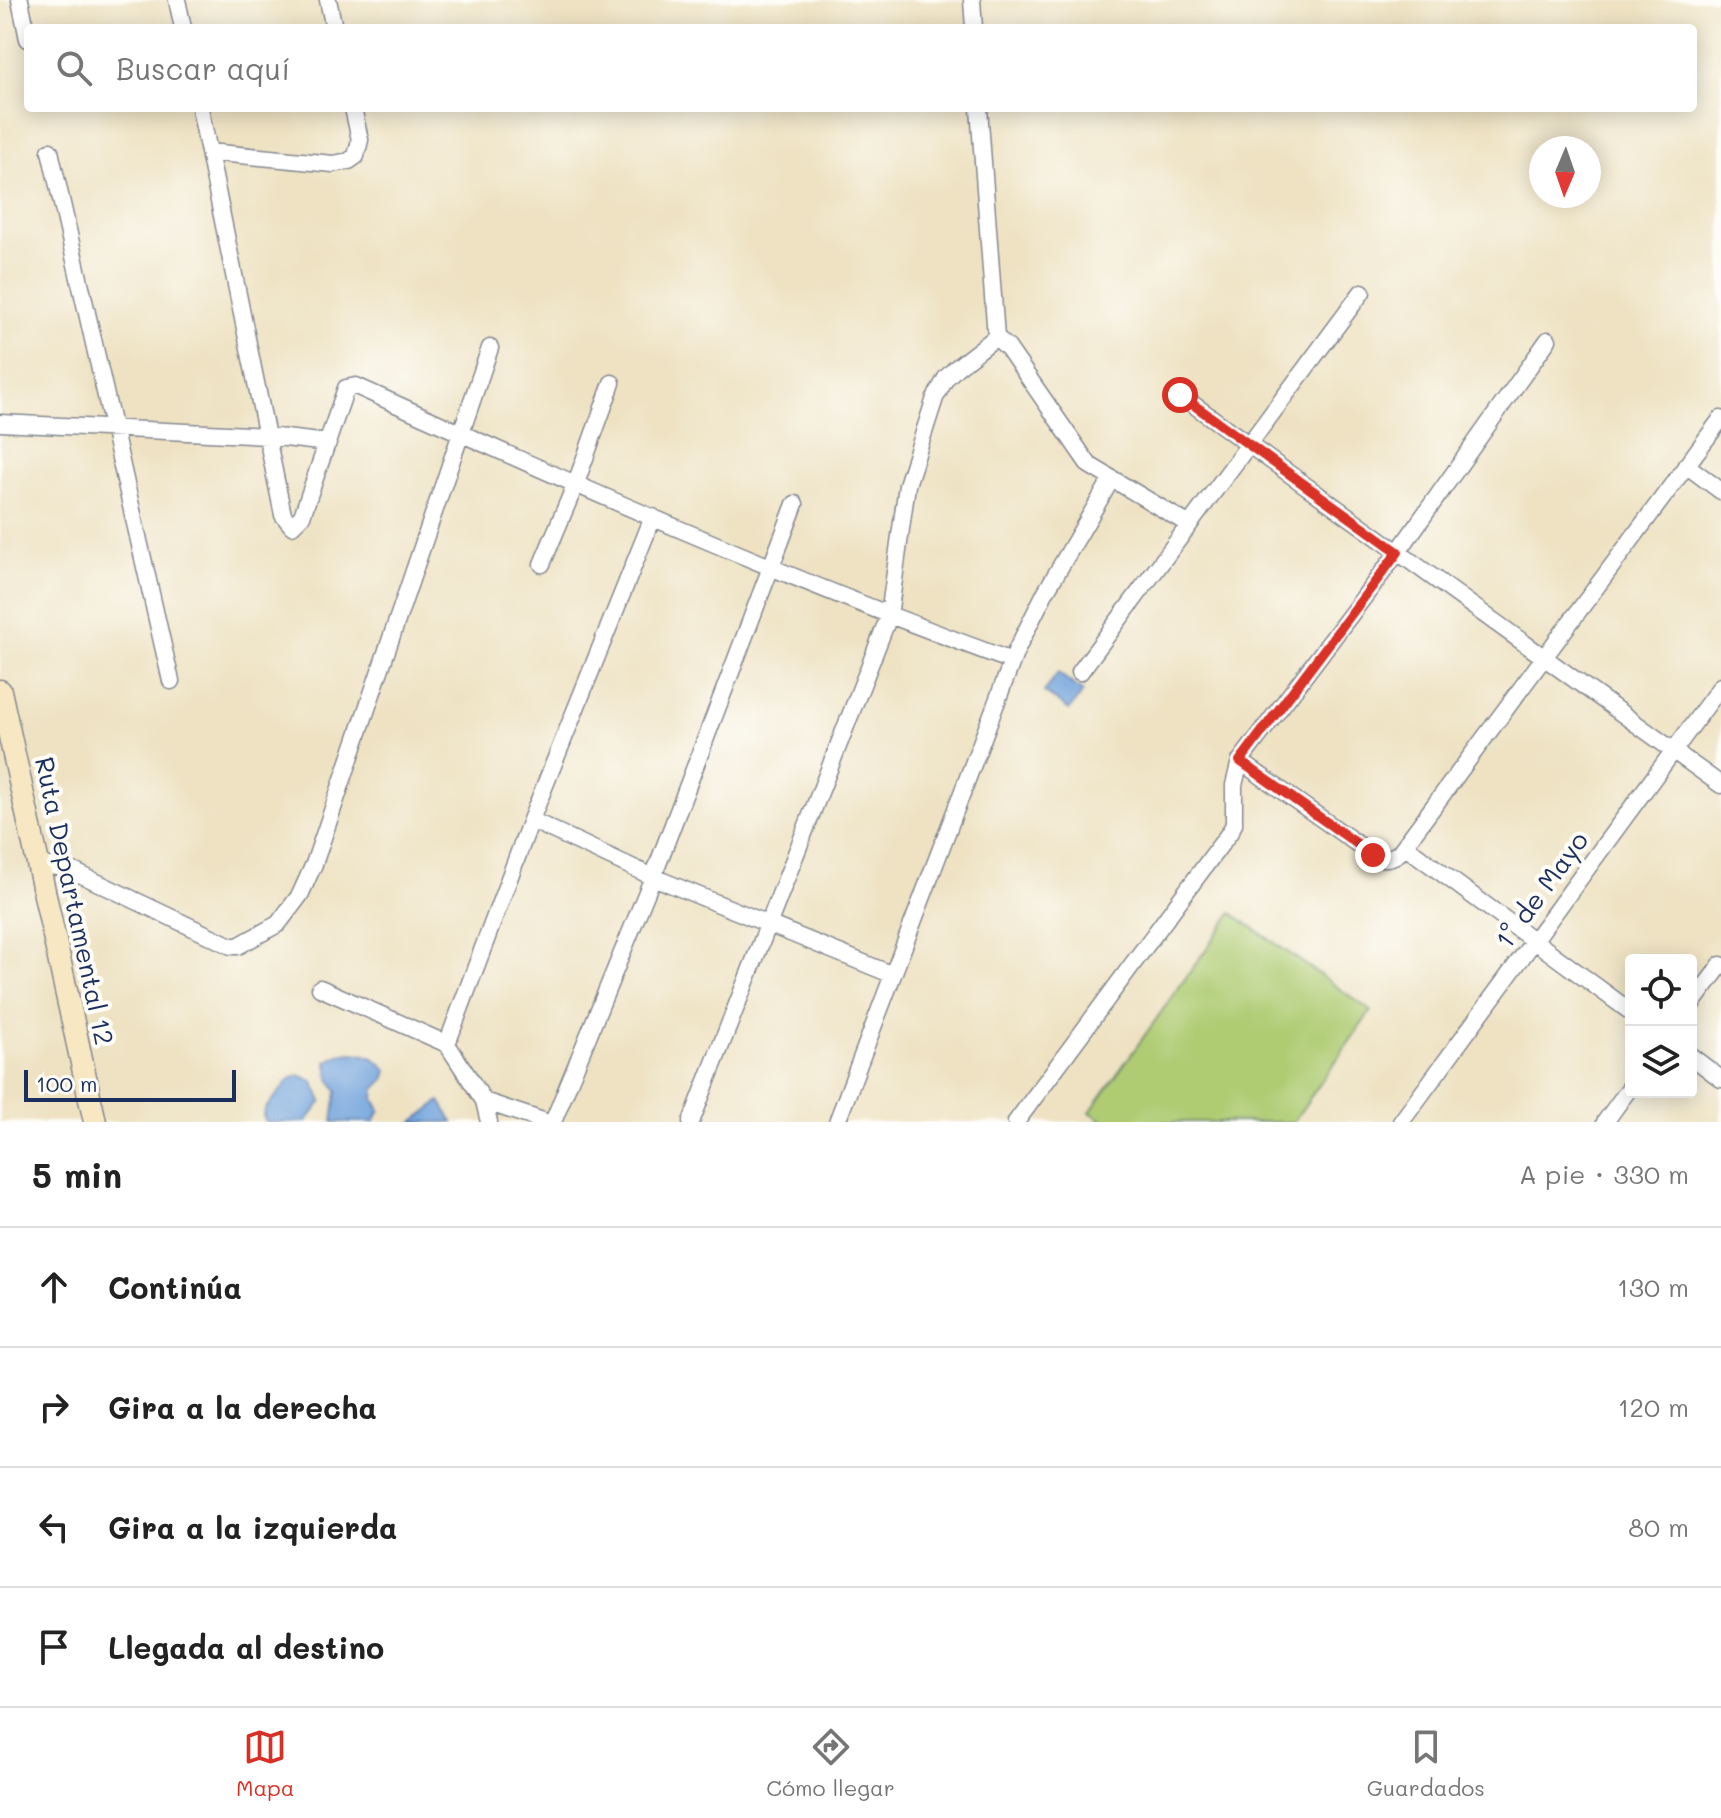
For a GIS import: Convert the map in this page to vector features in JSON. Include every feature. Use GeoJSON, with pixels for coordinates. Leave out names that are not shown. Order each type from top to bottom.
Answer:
{"type":"FeatureCollection","features":[{"type":"Feature","properties":{"kind":"main road","name":"Ruta Departamental 12"},"geometry":{"type":"LineString","coordinates":[[0,691],[7,757],[40,865],[68,1008],[95,1122]]}},
{"type":"Feature","properties":{"kind":"street"},"geometry":{"type":"LineString","coordinates":[[20,0],[25,24]]}},
{"type":"Feature","properties":{"kind":"street"},"geometry":{"type":"LineString","coordinates":[[177,0],[182,24]]}},
{"type":"Feature","properties":{"kind":"street"},"geometry":{"type":"LineString","coordinates":[[328,0],[333,24]]}},
{"type":"Feature","properties":{"kind":"street"},"geometry":{"type":"LineString","coordinates":[[972,0],[974,24]]}},
{"type":"Feature","properties":{"kind":"street"},"geometry":{"type":"LineString","coordinates":[[201,112],[283,515],[292,526],[302,516],[346,388],[356,386],[770,568],[1012,661]]}},
{"type":"Feature","properties":{"kind":"street"},"geometry":{"type":"LineString","coordinates":[[209,152],[333,164],[349,161],[356,156],[360,140],[354,112]]}},
{"type":"Feature","properties":{"kind":"street"},"geometry":{"type":"LineString","coordinates":[[979,112],[996,337],[1008,348],[1089,465],[1188,524]]}},
{"type":"Feature","properties":{"kind":"street"},"geometry":{"type":"LineString","coordinates":[[50,151],[171,681]]}},
{"type":"Feature","properties":{"kind":"street"},"geometry":{"type":"LineString","coordinates":[[1080,672],[1362,292]]}},
{"type":"Feature","properties":{"kind":"street"},"geometry":{"type":"LineString","coordinates":[[691,1122],[889,616],[907,485],[935,398],[946,378],[956,368],[996,337]]}},
{"type":"Feature","properties":{"kind":"street"},"geometry":{"type":"LineString","coordinates":[[1016,1122],[1230,832],[1234,824],[1234,785],[1240,761],[1398,552],[1548,340]]}},
{"type":"Feature","properties":{"kind":"street"},"geometry":{"type":"LineString","coordinates":[[40,865],[67,868],[231,946],[238,946],[278,924],[300,895],[314,864],[490,348]]}},
{"type":"Feature","properties":{"kind":"street"},"geometry":{"type":"LineString","coordinates":[[542,564],[576,483],[612,383]]}},
{"type":"Feature","properties":{"kind":"street"},"geometry":{"type":"LineString","coordinates":[[1180,395],[1721,785]]}},
{"type":"Feature","properties":{"kind":"street"},"geometry":{"type":"LineString","coordinates":[[1240,761],[1373,855],[1391,858],[1405,846],[1721,419]]}},
{"type":"Feature","properties":{"kind":"street"},"geometry":{"type":"LineString","coordinates":[[0,423],[268,436],[328,443]]}},
{"type":"Feature","properties":{"kind":"street"},"geometry":{"type":"LineString","coordinates":[[1686,465],[1721,491]]}},
{"type":"Feature","properties":{"kind":"street"},"geometry":{"type":"LineString","coordinates":[[837,1122],[1012,661],[1045,593],[1111,480]]}},
{"type":"Feature","properties":{"kind":"street"},"geometry":{"type":"LineString","coordinates":[[553,1122],[653,877],[795,504]]}},
{"type":"Feature","properties":{"kind":"street"},"geometry":{"type":"LineString","coordinates":[[447,1044],[531,820],[653,517]]}},
{"type":"Feature","properties":{"kind":"street","name":"1° de Mayo"},"geometry":{"type":"LineString","coordinates":[[1401,1122],[1721,686]]}},
{"type":"Feature","properties":{"kind":"street"},"geometry":{"type":"LineString","coordinates":[[531,820],[653,877],[893,975]]}},
{"type":"Feature","properties":{"kind":"street"},"geometry":{"type":"LineString","coordinates":[[1405,846],[1625,1008]]}},
{"type":"Feature","properties":{"kind":"street"},"geometry":{"type":"LineString","coordinates":[[1697,997],[1721,965]]}},
{"type":"Feature","properties":{"kind":"street"},"geometry":{"type":"LineString","coordinates":[[320,988],[447,1044],[484,1101],[489,1122]]}},
{"type":"Feature","properties":{"kind":"street"},"geometry":{"type":"LineString","coordinates":[[1697,1061],[1721,1079]]}},
{"type":"Feature","properties":{"kind":"street"},"geometry":{"type":"LineString","coordinates":[[1605,1122],[1625,1094]]}},
{"type":"Feature","properties":{"kind":"street"},"geometry":{"type":"LineString","coordinates":[[484,1101],[546,1122]]}},
{"type":"Feature","properties":{"kind":"green space"},"geometry":{"type":"Polygon","coordinates":[[[1232,913],[1371,1011],[1293,1122],[1105,1122],[1090,1112],[1232,913]]]}},
{"type":"Feature","properties":{"kind":"water"},"geometry":{"type":"Polygon","coordinates":[[[1058,673],[1083,692],[1069,710],[1044,692],[1058,673]]]}},
{"type":"Feature","properties":{"kind":"water"},"geometry":{"type":"Polygon","coordinates":[[[352,1053],[372,1058],[387,1071],[384,1080],[375,1089],[374,1099],[380,1110],[374,1122],[333,1122],[337,1091],[329,1077],[327,1062],[339,1055],[352,1053]]]}},
{"type":"Feature","properties":{"kind":"water"},"geometry":{"type":"Polygon","coordinates":[[[299,1075],[313,1081],[322,1101],[306,1122],[266,1122],[263,1115],[265,1109],[289,1080],[299,1075]]]}},
{"type":"Feature","properties":{"kind":"water"},"geometry":{"type":"Polygon","coordinates":[[[440,1101],[453,1122],[413,1122],[440,1101]]]}},
{"type":"Feature","properties":{"kind":"route"},"geometry":{"type":"LineString","coordinates":[[1180,395],[1398,552],[1240,761],[1373,855]]}}]}
